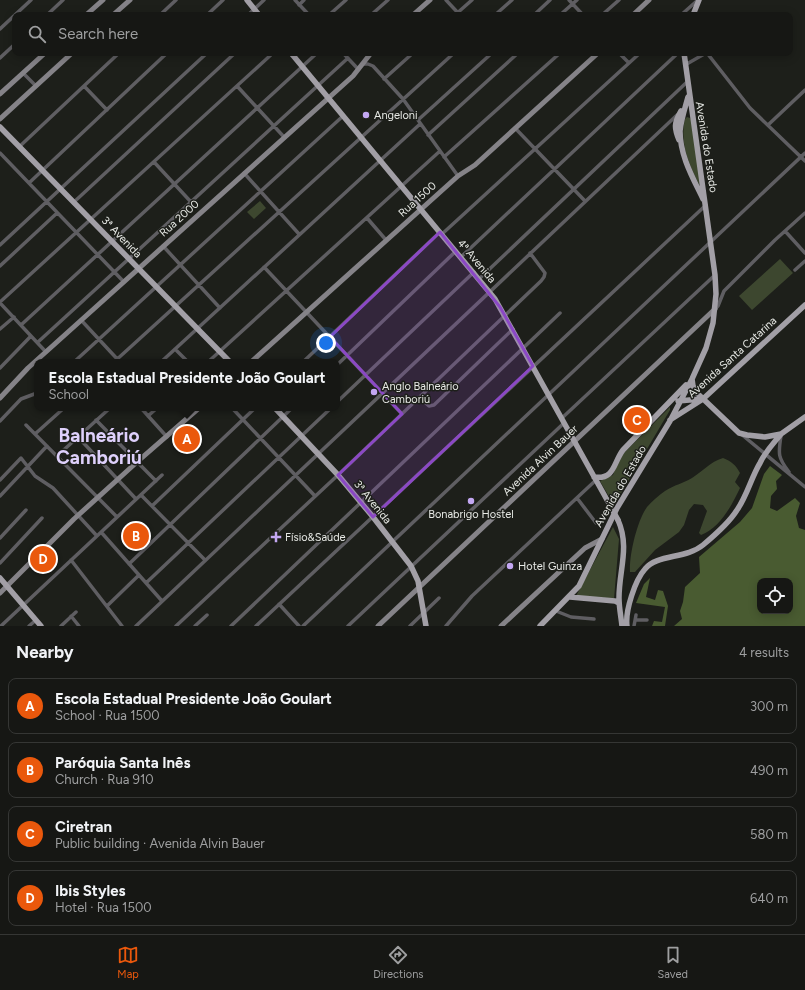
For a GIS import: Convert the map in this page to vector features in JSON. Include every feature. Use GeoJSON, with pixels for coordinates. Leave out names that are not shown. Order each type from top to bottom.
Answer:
{"type":"FeatureCollection","features":[{"type":"Feature","properties":{"kind":"main road"},"geometry":{"type":"LineString","coordinates":[[89,12],[103,0]]}},
{"type":"Feature","properties":{"kind":"main road"},"geometry":{"type":"LineString","coordinates":[[117,12],[130,0]]}},
{"type":"Feature","properties":{"kind":"main road"},"geometry":{"type":"LineString","coordinates":[[247,0],[256,12]]}},
{"type":"Feature","properties":{"kind":"main road"},"geometry":{"type":"LineString","coordinates":[[416,12],[430,0]]}},
{"type":"Feature","properties":{"kind":"main road"},"geometry":{"type":"LineString","coordinates":[[636,12],[649,0]]}},
{"type":"Feature","properties":{"kind":"main road"},"geometry":{"type":"LineString","coordinates":[[694,12],[698,0]]}},
{"type":"Feature","properties":{"kind":"main road"},"geometry":{"type":"LineString","coordinates":[[0,94],[42,56]]}},
{"type":"Feature","properties":{"kind":"main road"},"geometry":{"type":"LineString","coordinates":[[0,119],[69,56]]}},
{"type":"Feature","properties":{"kind":"main road","name":"4ª Avenida"},"geometry":{"type":"LineString","coordinates":[[294,56],[462,257],[490,292],[505,315],[618,520],[622,532],[624,549],[619,603],[622,626]]}},
{"type":"Feature","properties":{"kind":"main road","name":"Rua 2000"},"geometry":{"type":"LineString","coordinates":[[38,359],[353,76],[369,56]]}},
{"type":"Feature","properties":{"kind":"main road","name":"Rua 1500"},"geometry":{"type":"LineString","coordinates":[[253,359],[458,176],[475,165],[595,56]]}},
{"type":"Feature","properties":{"kind":"main road","name":"Avenida do Estado"},"geometry":{"type":"LineString","coordinates":[[540,626],[580,586],[622,498],[670,421],[692,379],[706,348],[713,323],[716,294],[715,274],[684,56]]}},
{"type":"Feature","properties":{"kind":"main road","name":"Avenida do Estado"},"geometry":{"type":"LineString","coordinates":[[689,93],[680,130],[683,150],[690,172],[706,205]]}},
{"type":"Feature","properties":{"kind":"main road"},"geometry":{"type":"LineString","coordinates":[[681,112],[675,121],[676,131],[683,150]]}},
{"type":"Feature","properties":{"kind":"main road","name":"3ª Avenida"},"geometry":{"type":"LineString","coordinates":[[0,127],[227,359]]}},
{"type":"Feature","properties":{"kind":"main road","name":"Avenida Santa Catarina"},"geometry":{"type":"LineString","coordinates":[[670,421],[703,399],[805,305]]}},
{"type":"Feature","properties":{"kind":"main road","name":"Avenida Alvin Bauer"},"geometry":{"type":"LineString","coordinates":[[378,626],[715,309]]}},
{"type":"Feature","properties":{"kind":"main road","name":"Rua 2000"},"geometry":{"type":"LineString","coordinates":[[0,398],[34,363]]}},
{"type":"Feature","properties":{"kind":"main road"},"geometry":{"type":"LineString","coordinates":[[692,379],[695,390],[739,433],[764,437],[781,434]]}},
{"type":"Feature","properties":{"kind":"main road"},"geometry":{"type":"LineString","coordinates":[[595,479],[610,474],[617,458],[623,450],[692,379]]}},
{"type":"Feature","properties":{"kind":"main road"},"geometry":{"type":"LineString","coordinates":[[670,402],[703,399]]}},
{"type":"Feature","properties":{"kind":"main road"},"geometry":{"type":"LineString","coordinates":[[0,593],[98,497],[196,411]]}},
{"type":"Feature","properties":{"kind":"main road","name":"3ª Avenida"},"geometry":{"type":"LineString","coordinates":[[278,411],[338,475],[373,516],[411,566],[416,576],[426,626]]}},
{"type":"Feature","properties":{"kind":"main road"},"geometry":{"type":"LineString","coordinates":[[627,626],[627,612],[638,579],[646,567],[657,560],[696,550],[713,536],[738,509],[759,464],[781,434],[805,417]]}},
{"type":"Feature","properties":{"kind":"main road"},"geometry":{"type":"LineString","coordinates":[[501,626],[584,548],[602,539]]}},
{"type":"Feature","properties":{"kind":"main road"},"geometry":{"type":"LineString","coordinates":[[0,578],[41,626]]}},
{"type":"Feature","properties":{"kind":"main road"},"geometry":{"type":"LineString","coordinates":[[570,597],[615,601],[619,603]]}},
{"type":"Feature","properties":{"kind":"street"},"geometry":{"type":"LineString","coordinates":[[18,12],[31,0]]}},
{"type":"Feature","properties":{"kind":"street"},"geometry":{"type":"LineString","coordinates":[[50,12],[63,0]]}},
{"type":"Feature","properties":{"kind":"street"},"geometry":{"type":"LineString","coordinates":[[163,12],[176,0]]}},
{"type":"Feature","properties":{"kind":"street"},"geometry":{"type":"LineString","coordinates":[[210,12],[223,0]]}},
{"type":"Feature","properties":{"kind":"street"},"geometry":{"type":"LineString","coordinates":[[251,12],[264,0]]}},
{"type":"Feature","properties":{"kind":"street"},"geometry":{"type":"LineString","coordinates":[[295,0],[306,12]]}},
{"type":"Feature","properties":{"kind":"street"},"geometry":{"type":"LineString","coordinates":[[299,5],[304,0]]}},
{"type":"Feature","properties":{"kind":"street"},"geometry":{"type":"LineString","coordinates":[[332,12],[346,0]]}},
{"type":"Feature","properties":{"kind":"street"},"geometry":{"type":"LineString","coordinates":[[374,12],[388,0]]}},
{"type":"Feature","properties":{"kind":"street"},"geometry":{"type":"LineString","coordinates":[[446,0],[456,12]]}},
{"type":"Feature","properties":{"kind":"street"},"geometry":{"type":"LineString","coordinates":[[460,12],[472,0]]}},
{"type":"Feature","properties":{"kind":"street"},"geometry":{"type":"LineString","coordinates":[[498,12],[512,0]]}},
{"type":"Feature","properties":{"kind":"street"},"geometry":{"type":"LineString","coordinates":[[537,12],[550,0]]}},
{"type":"Feature","properties":{"kind":"street"},"geometry":{"type":"LineString","coordinates":[[569,0],[580,12]]}},
{"type":"Feature","properties":{"kind":"street"},"geometry":{"type":"LineString","coordinates":[[564,12],[577,0]]}},
{"type":"Feature","properties":{"kind":"street"},"geometry":{"type":"LineString","coordinates":[[605,12],[619,0]]}},
{"type":"Feature","properties":{"kind":"street"},"geometry":{"type":"LineString","coordinates":[[684,12],[698,0]]}},
{"type":"Feature","properties":{"kind":"street"},"geometry":{"type":"LineString","coordinates":[[0,29],[12,18]]}},
{"type":"Feature","properties":{"kind":"street"},"geometry":{"type":"LineString","coordinates":[[0,58],[12,47]]}},
{"type":"Feature","properties":{"kind":"street"},"geometry":{"type":"LineString","coordinates":[[19,147],[117,56]]}},
{"type":"Feature","properties":{"kind":"street"},"geometry":{"type":"LineString","coordinates":[[29,183],[164,56]]}},
{"type":"Feature","properties":{"kind":"street"},"geometry":{"type":"LineString","coordinates":[[0,245],[204,56]]}},
{"type":"Feature","properties":{"kind":"street"},"geometry":{"type":"LineString","coordinates":[[74,202],[232,56]]}},
{"type":"Feature","properties":{"kind":"street"},"geometry":{"type":"LineString","coordinates":[[46,352],[0,302],[270,56]]}},
{"type":"Feature","properties":{"kind":"street"},"geometry":{"type":"LineString","coordinates":[[21,325],[314,56]]}},
{"type":"Feature","properties":{"kind":"street"},"geometry":{"type":"LineString","coordinates":[[384,79],[410,56]]}},
{"type":"Feature","properties":{"kind":"street"},"geometry":{"type":"LineString","coordinates":[[119,359],[451,56]]}},
{"type":"Feature","properties":{"kind":"street"},"geometry":{"type":"LineString","coordinates":[[164,359],[380,160],[489,56]]}},
{"type":"Feature","properties":{"kind":"street"},"geometry":{"type":"LineString","coordinates":[[428,135],[515,56]]}},
{"type":"Feature","properties":{"kind":"street"},"geometry":{"type":"LineString","coordinates":[[444,157],[557,56]]}},
{"type":"Feature","properties":{"kind":"street"},"geometry":{"type":"LineString","coordinates":[[622,56],[629,64]]}},
{"type":"Feature","properties":{"kind":"street"},"geometry":{"type":"LineString","coordinates":[[306,359],[441,233],[637,56]]}},
{"type":"Feature","properties":{"kind":"street"},"geometry":{"type":"LineString","coordinates":[[462,257],[675,56]]}},
{"type":"Feature","properties":{"kind":"street"},"geometry":{"type":"LineString","coordinates":[[685,65],[701,56]]}},
{"type":"Feature","properties":{"kind":"street"},"geometry":{"type":"LineString","coordinates":[[708,56],[742,98],[805,161]]}},
{"type":"Feature","properties":{"kind":"street"},"geometry":{"type":"LineString","coordinates":[[38,342],[348,58],[358,69]]}},
{"type":"Feature","properties":{"kind":"street"},"geometry":{"type":"LineString","coordinates":[[362,64],[373,66],[403,99],[458,176]]}},
{"type":"Feature","properties":{"kind":"street"},"geometry":{"type":"LineString","coordinates":[[23,73],[36,86]]}},
{"type":"Feature","properties":{"kind":"street"},"geometry":{"type":"LineString","coordinates":[[479,278],[687,82]]}},
{"type":"Feature","properties":{"kind":"street"},"geometry":{"type":"LineString","coordinates":[[84,86],[107,110]]}},
{"type":"Feature","properties":{"kind":"street"},"geometry":{"type":"LineString","coordinates":[[237,86],[284,137]]}},
{"type":"Feature","properties":{"kind":"street"},"geometry":{"type":"LineString","coordinates":[[768,125],[805,90]]}},
{"type":"Feature","properties":{"kind":"street"},"geometry":{"type":"LineString","coordinates":[[136,626],[686,106]]}},
{"type":"Feature","properties":{"kind":"street"},"geometry":{"type":"LineString","coordinates":[[77,359],[343,116]]}},
{"type":"Feature","properties":{"kind":"street"},"geometry":{"type":"LineString","coordinates":[[515,128],[585,202]]}},
{"type":"Feature","properties":{"kind":"street"},"geometry":{"type":"LineString","coordinates":[[211,359],[440,151]]}},
{"type":"Feature","properties":{"kind":"street"},"geometry":{"type":"LineString","coordinates":[[0,153],[124,282]]}},
{"type":"Feature","properties":{"kind":"street"},"geometry":{"type":"LineString","coordinates":[[303,626],[805,153]]}},
{"type":"Feature","properties":{"kind":"street"},"geometry":{"type":"LineString","coordinates":[[154,162],[191,202]]}},
{"type":"Feature","properties":{"kind":"street"},"geometry":{"type":"LineString","coordinates":[[244,173],[299,234]]}},
{"type":"Feature","properties":{"kind":"street"},"geometry":{"type":"LineString","coordinates":[[256,626],[706,205]]}},
{"type":"Feature","properties":{"kind":"street"},"geometry":{"type":"LineString","coordinates":[[0,266],[58,212]]}},
{"type":"Feature","properties":{"kind":"street"},"geometry":{"type":"LineString","coordinates":[[715,309],[718,306],[724,291],[805,213]]}},
{"type":"Feature","properties":{"kind":"street"},"geometry":{"type":"LineString","coordinates":[[367,218],[386,240]]}},
{"type":"Feature","properties":{"kind":"street"},"geometry":{"type":"LineString","coordinates":[[785,231],[805,254]]}},
{"type":"Feature","properties":{"kind":"street"},"geometry":{"type":"LineString","coordinates":[[163,246],[220,308]]}},
{"type":"Feature","properties":{"kind":"street"},"geometry":{"type":"LineString","coordinates":[[340,362],[456,251]]}},
{"type":"Feature","properties":{"kind":"street"},"geometry":{"type":"LineString","coordinates":[[176,626],[338,475],[544,277],[544,270],[530,253]]}},
{"type":"Feature","properties":{"kind":"street"},"geometry":{"type":"LineString","coordinates":[[795,270],[805,261]]}},
{"type":"Feature","properties":{"kind":"street"},"geometry":{"type":"LineString","coordinates":[[264,267],[402,414]]}},
{"type":"Feature","properties":{"kind":"street"},"geometry":{"type":"LineString","coordinates":[[340,399],[474,272]]}},
{"type":"Feature","properties":{"kind":"street"},"geometry":{"type":"LineString","coordinates":[[348,626],[715,274]]}},
{"type":"Feature","properties":{"kind":"street"},"geometry":{"type":"LineString","coordinates":[[231,626],[560,313]]}},
{"type":"Feature","properties":{"kind":"street"},"geometry":{"type":"LineString","coordinates":[[0,329],[14,317]]}},
{"type":"Feature","properties":{"kind":"street"},"geometry":{"type":"LineString","coordinates":[[81,320],[115,359]]}},
{"type":"Feature","properties":{"kind":"street"},"geometry":{"type":"LineString","coordinates":[[419,397],[429,406],[434,405],[513,329]]}},
{"type":"Feature","properties":{"kind":"street"},"geometry":{"type":"LineString","coordinates":[[0,368],[31,336]]}},
{"type":"Feature","properties":{"kind":"street"},"geometry":{"type":"LineString","coordinates":[[175,349],[185,359]]}},
{"type":"Feature","properties":{"kind":"street"},"geometry":{"type":"LineString","coordinates":[[0,421],[20,399],[34,394]]}},
{"type":"Feature","properties":{"kind":"street"},"geometry":{"type":"LineString","coordinates":[[35,434],[61,411]]}},
{"type":"Feature","properties":{"kind":"street"},"geometry":{"type":"LineString","coordinates":[[57,456],[106,411]]}},
{"type":"Feature","properties":{"kind":"street"},"geometry":{"type":"LineString","coordinates":[[143,411],[167,436]]}},
{"type":"Feature","properties":{"kind":"street"},"geometry":{"type":"LineString","coordinates":[[148,416],[154,411]]}},
{"type":"Feature","properties":{"kind":"street"},"geometry":{"type":"LineString","coordinates":[[235,411],[315,496]]}},
{"type":"Feature","properties":{"kind":"street"},"geometry":{"type":"LineString","coordinates":[[152,506],[252,411]]}},
{"type":"Feature","properties":{"kind":"street"},"geometry":{"type":"LineString","coordinates":[[129,564],[289,411]]}},
{"type":"Feature","properties":{"kind":"street"},"geometry":{"type":"LineString","coordinates":[[146,583],[328,411]]}},
{"type":"Feature","properties":{"kind":"street"},"geometry":{"type":"LineString","coordinates":[[96,420],[156,481]]}},
{"type":"Feature","properties":{"kind":"street"},"geometry":{"type":"LineString","coordinates":[[26,425],[117,517]]}},
{"type":"Feature","properties":{"kind":"street"},"geometry":{"type":"LineString","coordinates":[[739,433],[805,487]]}},
{"type":"Feature","properties":{"kind":"street"},"geometry":{"type":"LineString","coordinates":[[781,434],[779,450],[780,458],[792,476]]}},
{"type":"Feature","properties":{"kind":"street"},"geometry":{"type":"LineString","coordinates":[[78,437],[136,499]]}},
{"type":"Feature","properties":{"kind":"street"},"geometry":{"type":"LineString","coordinates":[[0,496],[48,446]]}},
{"type":"Feature","properties":{"kind":"street"},"geometry":{"type":"LineString","coordinates":[[0,480],[21,458],[35,476],[53,488],[97,536]]}},
{"type":"Feature","properties":{"kind":"street"},"geometry":{"type":"LineString","coordinates":[[1,626],[162,475]]}},
{"type":"Feature","properties":{"kind":"street"},"geometry":{"type":"LineString","coordinates":[[446,626],[478,591],[595,479]]}},
{"type":"Feature","properties":{"kind":"street"},"geometry":{"type":"LineString","coordinates":[[141,495],[205,560]]}},
{"type":"Feature","properties":{"kind":"street"},"geometry":{"type":"LineString","coordinates":[[576,498],[596,523]]}},
{"type":"Feature","properties":{"kind":"street"},"geometry":{"type":"LineString","coordinates":[[0,538],[26,510]]}},
{"type":"Feature","properties":{"kind":"street"},"geometry":{"type":"LineString","coordinates":[[0,563],[42,518]]}},
{"type":"Feature","properties":{"kind":"street"},"geometry":{"type":"LineString","coordinates":[[101,532],[162,601]]}},
{"type":"Feature","properties":{"kind":"street"},"geometry":{"type":"LineString","coordinates":[[71,560],[122,626]]}},
{"type":"Feature","properties":{"kind":"street"},"geometry":{"type":"LineString","coordinates":[[107,606],[139,575]]}},
{"type":"Feature","properties":{"kind":"street"},"geometry":{"type":"LineString","coordinates":[[410,626],[439,598]]}},
{"type":"Feature","properties":{"kind":"street"},"geometry":{"type":"LineString","coordinates":[[279,604],[299,626]]}},
{"type":"Feature","properties":{"kind":"street"},"geometry":{"type":"LineString","coordinates":[[556,611],[571,617],[594,619]]}},
{"type":"Feature","properties":{"kind":"street"},"geometry":{"type":"LineString","coordinates":[[61,626],[76,612]]}},
{"type":"Feature","properties":{"kind":"street"},"geometry":{"type":"LineString","coordinates":[[195,626],[207,615]]}},
{"type":"Feature","properties":{"kind":"street"},"geometry":{"type":"LineString","coordinates":[[634,626],[636,615]]}},
{"type":"Feature","properties":{"kind":"street"},"geometry":{"type":"LineString","coordinates":[[71,616],[78,626]]}},
{"type":"Feature","properties":{"kind":"street"},"geometry":{"type":"LineString","coordinates":[[29,626],[36,620]]}},
{"type":"Feature","properties":{"kind":"street"},"geometry":{"type":"LineString","coordinates":[[635,620],[648,620]]}},
{"type":"Feature","properties":{"kind":"highlighted area"},"geometry":{"type":"Polygon","coordinates":[[[440,232],[500,307],[533,366],[373,517],[338,475],[402,414],[330,337],[440,232]]]}},
{"type":"Feature","properties":{"kind":"green space"},"geometry":{"type":"Polygon","coordinates":[[[687,117],[692,120],[701,188],[693,172],[683,138],[685,119],[687,117]]]}},
{"type":"Feature","properties":{"kind":"green space"},"geometry":{"type":"Polygon","coordinates":[[[260,201],[266,208],[254,219],[247,212],[260,201]]]}},
{"type":"Feature","properties":{"kind":"green space"},"geometry":{"type":"Polygon","coordinates":[[[780,259],[793,273],[752,310],[739,296],[780,259]]]}},
{"type":"Feature","properties":{"kind":"green space"},"geometry":{"type":"Polygon","coordinates":[[[670,407],[670,410],[614,505],[600,481],[613,475],[618,462],[624,453],[670,407]]]}},
{"type":"Feature","properties":{"kind":"green space"},"geometry":{"type":"Polygon","coordinates":[[[723,458],[733,464],[740,473],[735,482],[740,488],[720,522],[708,532],[701,535],[699,533],[707,511],[703,505],[694,504],[689,510],[684,525],[679,532],[655,550],[635,572],[630,572],[634,538],[643,513],[647,507],[665,491],[692,478],[710,464],[723,458]]]}},
{"type":"Feature","properties":{"kind":"green space"},"geometry":{"type":"Polygon","coordinates":[[[770,466],[782,475],[776,481],[777,489],[771,496],[770,508],[777,511],[795,498],[800,503],[796,516],[799,528],[805,530],[805,626],[674,626],[682,619],[680,611],[685,587],[700,573],[699,557],[740,522],[752,508],[764,474],[770,466]]]}},
{"type":"Feature","properties":{"kind":"green space"},"geometry":{"type":"Polygon","coordinates":[[[613,527],[619,539],[614,599],[576,596],[613,527]]]}},
{"type":"Feature","properties":{"kind":"green space"},"geometry":{"type":"Polygon","coordinates":[[[650,578],[646,597],[655,600],[658,590],[663,591],[668,606],[665,626],[652,626],[654,621],[662,622],[665,607],[636,603],[644,584],[650,578]]]}},
{"type":"Feature","properties":{"kind":"place","name":"Angeloni"},"geometry":{"type":"Point","coordinates":[366,115]}},
{"type":"Feature","properties":{"kind":"place","name":"Anglo Balneário Camboriú"},"geometry":{"type":"Point","coordinates":[374,392]}},
{"type":"Feature","properties":{"kind":"place","name":"Ciretran"},"geometry":{"type":"Point","coordinates":[637,420]}},
{"type":"Feature","properties":{"kind":"place","name":"Escola Estadual Presidente João Goulart"},"geometry":{"type":"Point","coordinates":[187,439]}},
{"type":"Feature","properties":{"kind":"place","name":"Bonabrigo Hostel"},"geometry":{"type":"Point","coordinates":[471,501]}},
{"type":"Feature","properties":{"kind":"place","name":"Paróquia Santa Inês"},"geometry":{"type":"Point","coordinates":[136,536]}},
{"type":"Feature","properties":{"kind":"place","name":"Físio&Saúde"},"geometry":{"type":"Point","coordinates":[276,537]}},
{"type":"Feature","properties":{"kind":"place","name":"Ibis Styles"},"geometry":{"type":"Point","coordinates":[43,559]}},
{"type":"Feature","properties":{"kind":"place","name":"Hotel Guinza"},"geometry":{"type":"Point","coordinates":[510,566]}},
{"type":"Feature","properties":{"kind":"district","name":"Balneário Camboriú"},"geometry":{"type":"Point","coordinates":[99,446]}}]}
